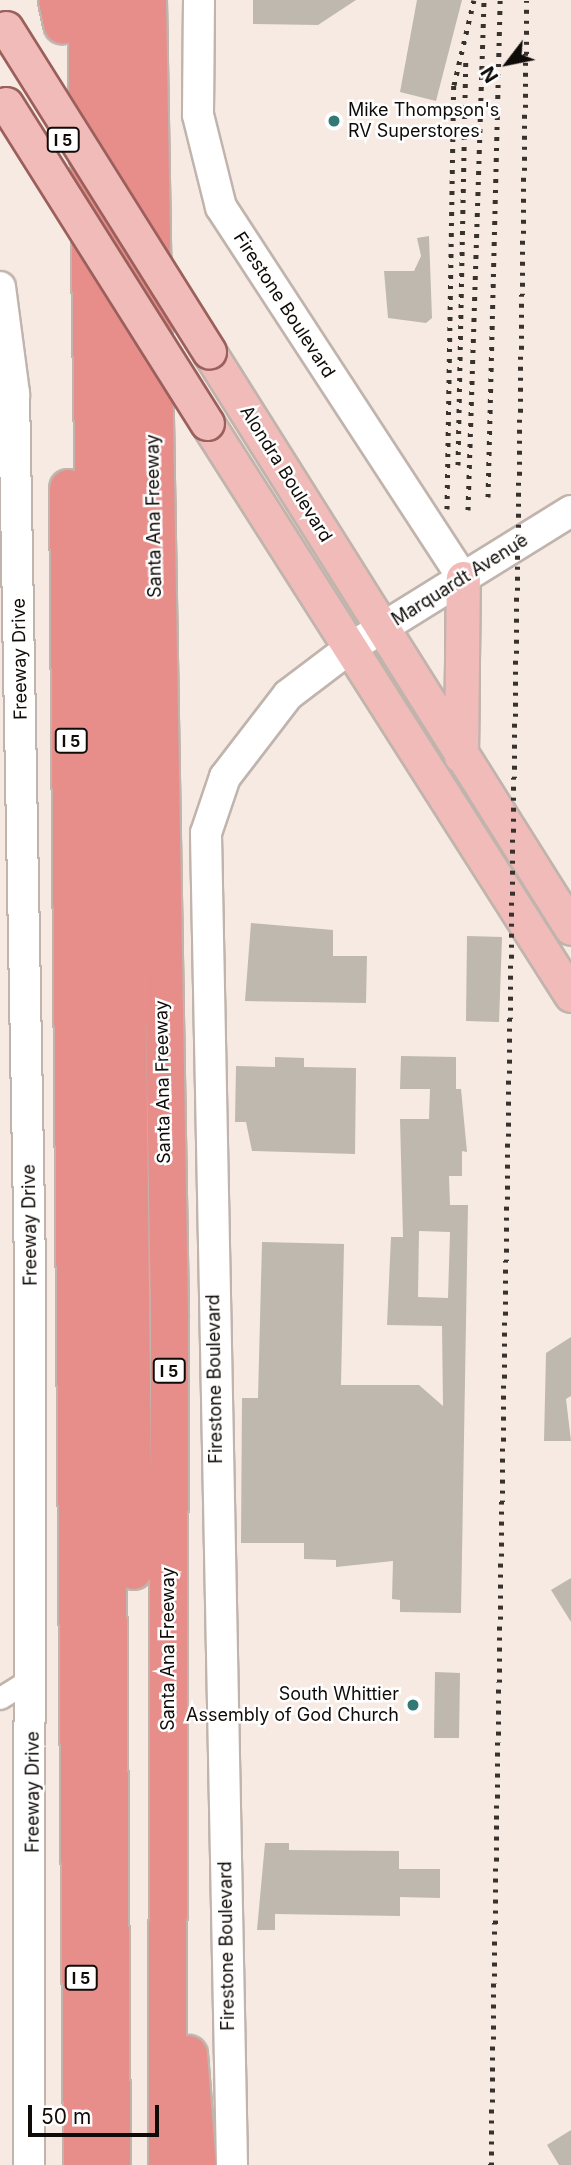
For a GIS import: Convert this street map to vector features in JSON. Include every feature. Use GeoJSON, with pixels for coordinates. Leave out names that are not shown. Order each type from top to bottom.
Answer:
{"type":"FeatureCollection","features":[{"type":"Feature","properties":{"kind":"highway"},"geometry":{"type":"LineString","coordinates":[[116,0],[133,1308],[135,2165]]}},
{"type":"Feature","properties":{"kind":"highway","name":"Santa Ana Freeway"},"geometry":{"type":"LineString","coordinates":[[147,0],[169,1317],[167,2165]]}},
{"type":"Feature","properties":{"kind":"highway"},"geometry":{"type":"LineString","coordinates":[[66,6],[106,1228],[111,2165]]}},
{"type":"Feature","properties":{"kind":"highway","name":"I 5"},"geometry":{"type":"LineString","coordinates":[[66,6],[82,2165]]}},
{"type":"Feature","properties":{"kind":"highway"},"geometry":{"type":"LineString","coordinates":[[60,2165],[80,1791]]}},
{"type":"Feature","properties":{"kind":"highway"},"geometry":{"type":"LineString","coordinates":[[167,1861],[197,2165]]}},
{"type":"Feature","properties":{"kind":"main road","name":"Alondra Boulevard"},"geometry":{"type":"LineString","coordinates":[[3,24],[571,928]]}},
{"type":"Feature","properties":{"kind":"main road"},"geometry":{"type":"LineString","coordinates":[[3,99],[571,995]]}},
{"type":"Feature","properties":{"kind":"main road"},"geometry":{"type":"LineString","coordinates":[[461,756],[463,578]]}},
{"type":"Feature","properties":{"kind":"street","name":"Firestone Boulevard"},"geometry":{"type":"LineString","coordinates":[[199,0],[198,115],[221,207],[463,578]]}},
{"type":"Feature","properties":{"kind":"street","name":"Freeway Drive"},"geometry":{"type":"LineString","coordinates":[[0,287],[14,394],[12,864],[32,1678],[29,2165]]}},
{"type":"Feature","properties":{"kind":"street","name":"Marquardt Avenue"},"geometry":{"type":"LineString","coordinates":[[349,648],[571,511]]}},
{"type":"Feature","properties":{"kind":"street","name":"Firestone Boulevard"},"geometry":{"type":"LineString","coordinates":[[232,2165],[203,862],[214,803],[243,749],[288,695],[349,648]]}},
{"type":"Feature","properties":{"kind":"street"},"geometry":{"type":"LineString","coordinates":[[0,1698],[32,1678]]}},
{"type":"Feature","properties":{"kind":"building"},"geometry":{"type":"Polygon","coordinates":[[[253,0],[356,0],[318,25],[253,24],[253,0]]]}},
{"type":"Feature","properties":{"kind":"building"},"geometry":{"type":"Polygon","coordinates":[[[417,0],[462,0],[436,101],[400,92],[417,0]]]}},
{"type":"Feature","properties":{"kind":"building"},"geometry":{"type":"Polygon","coordinates":[[[429,236],[432,318],[426,323],[388,318],[384,271],[414,271],[421,256],[417,238],[429,236]]]}},
{"type":"Feature","properties":{"kind":"building"},"geometry":{"type":"Polygon","coordinates":[[[251,923],[333,930],[333,956],[367,956],[366,1003],[245,1001],[251,923]]]}},
{"type":"Feature","properties":{"kind":"building"},"geometry":{"type":"Polygon","coordinates":[[[467,936],[502,937],[499,1022],[466,1021],[467,936]]]}},
{"type":"Feature","properties":{"kind":"building"},"geometry":{"type":"Polygon","coordinates":[[[401,1056],[456,1057],[456,1089],[461,1089],[467,1152],[462,1151],[462,1176],[449,1176],[450,1205],[468,1205],[461,1613],[400,1612],[400,1600],[392,1599],[393,1561],[336,1567],[336,1560],[304,1559],[304,1543],[241,1543],[242,1398],[258,1398],[262,1242],[344,1244],[341,1385],[419,1385],[443,1406],[442,1326],[387,1325],[391,1237],[403,1237],[400,1119],[429,1119],[430,1089],[400,1089],[401,1056]],[[419,1231],[418,1297],[448,1298],[450,1232],[419,1231]]]}},
{"type":"Feature","properties":{"kind":"building"},"geometry":{"type":"Polygon","coordinates":[[[275,1057],[304,1058],[304,1067],[356,1068],[355,1154],[252,1151],[246,1122],[235,1122],[236,1066],[275,1067],[275,1057]]]}},
{"type":"Feature","properties":{"kind":"building"},"geometry":{"type":"Polygon","coordinates":[[[571,1337],[571,1396],[566,1399],[571,1441],[544,1441],[546,1353],[571,1337]]]}},
{"type":"Feature","properties":{"kind":"building"},"geometry":{"type":"Polygon","coordinates":[[[571,1578],[571,1622],[551,1590],[571,1578]]]}},
{"type":"Feature","properties":{"kind":"building"},"geometry":{"type":"Polygon","coordinates":[[[435,1672],[460,1673],[459,1738],[434,1738],[435,1672]]]}},
{"type":"Feature","properties":{"kind":"building"},"geometry":{"type":"Polygon","coordinates":[[[265,1843],[289,1843],[289,1850],[399,1851],[399,1869],[440,1869],[440,1898],[400,1897],[400,1916],[275,1914],[275,1930],[257,1930],[265,1843]]]}},
{"type":"Feature","properties":{"kind":"building"},"geometry":{"type":"Polygon","coordinates":[[[571,2130],[571,2165],[559,2165],[547,2145],[571,2130]]]}},
{"type":"Feature","properties":{"kind":"railway"},"geometry":{"type":"LineString","coordinates":[[447,509],[454,85],[474,0]]}},
{"type":"Feature","properties":{"kind":"railway"},"geometry":{"type":"LineString","coordinates":[[468,510],[484,0]]}},
{"type":"Feature","properties":{"kind":"railway"},"geometry":{"type":"LineString","coordinates":[[488,497],[500,0]]}},
{"type":"Feature","properties":{"kind":"railway"},"geometry":{"type":"LineString","coordinates":[[491,2165],[527,0]]}},
{"type":"Feature","properties":{"kind":"railway"},"geometry":{"type":"LineString","coordinates":[[458,465],[466,62]]}},
{"type":"Feature","properties":{"kind":"place","name":"Mike Thompson's RV Superstores"},"geometry":{"type":"Point","coordinates":[334,121]}},
{"type":"Feature","properties":{"kind":"place","name":"South Whittier Assembly of God Church"},"geometry":{"type":"Point","coordinates":[413,1705]}}]}
